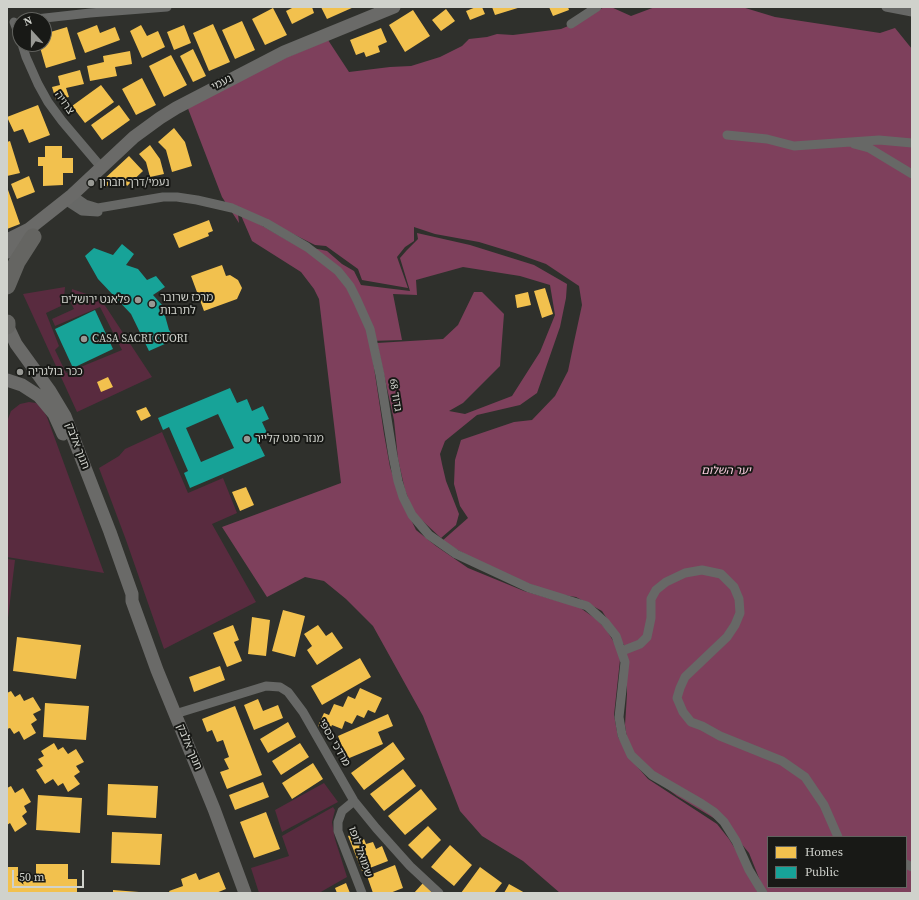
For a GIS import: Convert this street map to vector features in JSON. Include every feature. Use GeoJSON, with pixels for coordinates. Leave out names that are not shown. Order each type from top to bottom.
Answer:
{"type":"FeatureCollection","features":[{"type":"Feature","properties":{"kind":"highway"},"geometry":{"type":"LineString","coordinates":[[7,286],[17,262],[33,237]]}},
{"type":"Feature","properties":{"kind":"street"},"geometry":{"type":"LineString","coordinates":[[52,16],[91,10],[167,7]]}},
{"type":"Feature","properties":{"kind":"street","name":"נעמי"},"geometry":{"type":"LineString","coordinates":[[7,240],[29,230],[68,199],[134,137],[176,108],[284,52],[394,7]]}},
{"type":"Feature","properties":{"kind":"street"},"geometry":{"type":"LineString","coordinates":[[571,24],[596,7]]}},
{"type":"Feature","properties":{"kind":"street"},"geometry":{"type":"LineString","coordinates":[[886,7],[902,11],[912,11]]}},
{"type":"Feature","properties":{"kind":"street"},"geometry":{"type":"LineString","coordinates":[[902,11],[912,20]]}},
{"type":"Feature","properties":{"kind":"street","name":"צרויה"},"geometry":{"type":"LineString","coordinates":[[25,52],[38,84],[48,102],[101,167]]}},
{"type":"Feature","properties":{"kind":"street"},"geometry":{"type":"LineString","coordinates":[[726,135],[767,139],[794,146],[879,140],[912,143]]}},
{"type":"Feature","properties":{"kind":"street"},"geometry":{"type":"LineString","coordinates":[[847,142],[870,148],[912,174]]}},
{"type":"Feature","properties":{"kind":"street","name":"גדוד 68"},"geometry":{"type":"LineString","coordinates":[[68,199],[98,208],[163,197],[177,197],[232,208],[266,223],[307,247],[338,271],[350,286],[358,300],[370,329],[380,375],[392,456],[403,497],[412,515],[429,535],[456,554],[529,588],[587,606],[606,622],[616,636],[625,662],[619,717],[622,735],[631,755],[652,775],[702,804],[714,812],[724,822],[736,841],[749,870],[763,893]]}},
{"type":"Feature","properties":{"kind":"street","name":"נעמי"},"geometry":{"type":"LineString","coordinates":[[7,252],[33,237],[56,217],[68,199]]}},
{"type":"Feature","properties":{"kind":"street","name":"חנוך אלבק"},"geometry":{"type":"LineString","coordinates":[[7,325],[16,344],[50,391],[65,416],[113,539],[132,594],[132,601],[157,670],[209,796],[245,893]]}},
{"type":"Feature","properties":{"kind":"street","name":"חנוך אלבק"},"geometry":{"type":"LineString","coordinates":[[7,380],[22,385],[39,396],[54,414],[123,593],[132,601]]}},
{"type":"Feature","properties":{"kind":"street"},"geometry":{"type":"LineString","coordinates":[[622,651],[640,644],[647,637],[651,618],[651,599],[656,590],[666,582],[684,573],[702,570],[721,574],[734,587],[739,599],[740,613],[735,625],[726,637],[685,677],[680,688],[678,698],[683,712],[692,722],[720,736],[782,761],[805,777],[824,805],[838,836]]}},
{"type":"Feature","properties":{"kind":"street","name":"מרדכי כספי"},"geometry":{"type":"LineString","coordinates":[[175,714],[256,688],[273,686],[280,687],[288,692],[302,712],[354,801],[410,866],[439,893]]}},
{"type":"Feature","properties":{"kind":"street","name":"שמואל לופו"},"geometry":{"type":"LineString","coordinates":[[354,801],[342,811],[338,822],[338,831],[362,893]]}},
{"type":"Feature","properties":{"kind":"shaded area"},"geometry":{"type":"Polygon","coordinates":[[[65,287],[64,298],[61,306],[46,313],[59,346],[55,350],[66,373],[122,350],[100,307],[55,326],[52,319],[74,309],[71,303],[72,289],[98,298],[106,307],[152,377],[77,412],[23,294],[65,287]]]}},
{"type":"Feature","properties":{"kind":"shaded area"},"geometry":{"type":"Polygon","coordinates":[[[29,402],[36,403],[42,408],[47,417],[104,573],[7,557],[8,419],[11,411],[20,404],[29,402]]]}},
{"type":"Feature","properties":{"kind":"shaded area"},"geometry":{"type":"Polygon","coordinates":[[[162,432],[188,493],[223,478],[237,513],[212,524],[256,602],[164,649],[99,468],[119,456],[125,449],[162,432]]]}},
{"type":"Feature","properties":{"kind":"shaded area"},"geometry":{"type":"Polygon","coordinates":[[[7,559],[15,560],[7,626],[7,559]]]}},
{"type":"Feature","properties":{"kind":"shaded area"},"geometry":{"type":"Polygon","coordinates":[[[324,783],[338,802],[282,832],[275,810],[324,783]]]}},
{"type":"Feature","properties":{"kind":"shaded area"},"geometry":{"type":"Polygon","coordinates":[[[333,807],[335,810],[332,822],[335,839],[347,877],[319,893],[259,893],[251,868],[289,856],[282,836],[333,807]]]}},
{"type":"Feature","properties":{"kind":"green space","name":"יער השלום"},"geometry":{"type":"Polygon","coordinates":[[[604,7],[611,7],[631,16],[655,7],[742,7],[775,17],[880,33],[895,28],[912,49],[912,893],[765,893],[749,853],[727,826],[677,796],[649,775],[629,753],[625,725],[627,694],[626,648],[602,611],[576,597],[556,594],[493,570],[442,541],[468,518],[460,506],[454,484],[455,460],[461,440],[514,422],[532,420],[555,396],[568,371],[582,305],[579,286],[546,264],[479,242],[435,234],[414,227],[414,241],[405,247],[397,257],[408,288],[362,280],[358,269],[326,246],[315,245],[237,206],[239,223],[222,197],[187,106],[216,87],[328,40],[349,72],[411,66],[440,57],[462,46],[469,39],[497,34],[513,35],[561,29],[585,19],[604,7]]]}},
{"type":"Feature","properties":{"kind":"green space"},"geometry":{"type":"Polygon","coordinates":[[[240,213],[294,244],[327,251],[342,264],[354,271],[361,285],[410,291],[400,258],[418,239],[417,233],[470,245],[534,265],[567,284],[566,298],[560,327],[537,393],[520,405],[477,415],[445,441],[440,454],[446,481],[459,514],[456,525],[441,538],[414,513],[405,490],[398,459],[394,420],[377,343],[443,339],[458,325],[474,292],[482,292],[504,314],[500,366],[463,403],[449,411],[465,414],[512,396],[540,352],[555,315],[550,285],[520,276],[463,267],[416,280],[417,295],[393,294],[402,340],[370,341],[390,467],[400,497],[416,530],[436,546],[468,568],[524,591],[579,607],[596,619],[606,629],[618,649],[620,660],[614,715],[618,737],[634,763],[648,779],[717,824],[729,839],[742,860],[758,893],[560,893],[523,861],[482,836],[460,811],[423,716],[373,626],[346,599],[324,581],[305,577],[267,597],[222,527],[341,483],[319,299],[314,289],[301,272],[252,241],[240,213]]]}},
{"type":"Feature","properties":{"kind":"building: Homes"},"geometry":{"type":"Polygon","coordinates":[[[294,7],[312,7],[314,13],[292,24],[286,11],[294,7]]]}},
{"type":"Feature","properties":{"kind":"building: Homes"},"geometry":{"type":"Polygon","coordinates":[[[321,7],[354,7],[327,19],[321,7]]]}},
{"type":"Feature","properties":{"kind":"building: Homes"},"geometry":{"type":"Polygon","coordinates":[[[476,7],[482,7],[485,14],[470,20],[466,11],[476,7]]]}},
{"type":"Feature","properties":{"kind":"building: Homes"},"geometry":{"type":"Polygon","coordinates":[[[492,7],[521,7],[495,15],[492,7]]]}},
{"type":"Feature","properties":{"kind":"building: Homes"},"geometry":{"type":"Polygon","coordinates":[[[549,7],[568,7],[569,10],[553,16],[549,7]]]}},
{"type":"Feature","properties":{"kind":"building: Homes"},"geometry":{"type":"Polygon","coordinates":[[[273,8],[287,35],[265,45],[252,19],[273,8]]]}},
{"type":"Feature","properties":{"kind":"building: Homes"},"geometry":{"type":"Polygon","coordinates":[[[446,9],[455,21],[441,31],[432,20],[446,9]]]}},
{"type":"Feature","properties":{"kind":"building: Homes"},"geometry":{"type":"Polygon","coordinates":[[[413,10],[430,36],[405,52],[389,25],[413,10]]]}},
{"type":"Feature","properties":{"kind":"building: Homes"},"geometry":{"type":"Polygon","coordinates":[[[242,21],[255,50],[235,59],[222,30],[242,21]]]}},
{"type":"Feature","properties":{"kind":"building: Homes"},"geometry":{"type":"Polygon","coordinates":[[[213,24],[230,62],[209,71],[193,33],[213,24]]]}},
{"type":"Feature","properties":{"kind":"building: Homes"},"geometry":{"type":"Polygon","coordinates":[[[97,25],[100,33],[115,27],[120,40],[85,53],[77,33],[97,25]]]}},
{"type":"Feature","properties":{"kind":"building: Homes"},"geometry":{"type":"Polygon","coordinates":[[[141,25],[147,36],[158,31],[165,47],[142,58],[130,31],[141,25]]]}},
{"type":"Feature","properties":{"kind":"building: Homes"},"geometry":{"type":"Polygon","coordinates":[[[184,25],[191,43],[174,50],[167,32],[184,25]]]}},
{"type":"Feature","properties":{"kind":"building: Homes"},"geometry":{"type":"Polygon","coordinates":[[[67,27],[76,59],[46,68],[41,52],[52,52],[52,32],[67,27]]]}},
{"type":"Feature","properties":{"kind":"building: Homes"},"geometry":{"type":"Polygon","coordinates":[[[381,28],[387,42],[378,46],[380,52],[366,57],[364,52],[356,55],[350,40],[381,28]]]}},
{"type":"Feature","properties":{"kind":"building: Homes"},"geometry":{"type":"Polygon","coordinates":[[[193,49],[206,76],[193,82],[180,56],[193,49]]]}},
{"type":"Feature","properties":{"kind":"building: Homes"},"geometry":{"type":"Polygon","coordinates":[[[130,51],[132,64],[115,67],[117,76],[90,81],[87,66],[104,62],[103,56],[130,51]]]}},
{"type":"Feature","properties":{"kind":"building: Homes"},"geometry":{"type":"Polygon","coordinates":[[[171,55],[187,85],[164,97],[149,66],[171,55]]]}},
{"type":"Feature","properties":{"kind":"building: Homes"},"geometry":{"type":"Polygon","coordinates":[[[80,70],[84,84],[66,88],[69,97],[56,100],[52,87],[60,85],[58,76],[80,70]]]}},
{"type":"Feature","properties":{"kind":"building: Homes"},"geometry":{"type":"Polygon","coordinates":[[[142,78],[156,105],[136,115],[122,89],[142,78]]]}},
{"type":"Feature","properties":{"kind":"building: Homes"},"geometry":{"type":"Polygon","coordinates":[[[101,85],[114,102],[85,123],[72,106],[101,85]]]}},
{"type":"Feature","properties":{"kind":"building: Homes"},"geometry":{"type":"Polygon","coordinates":[[[38,105],[50,135],[29,143],[23,129],[14,132],[7,117],[38,105]]]}},
{"type":"Feature","properties":{"kind":"building: Homes"},"geometry":{"type":"Polygon","coordinates":[[[119,105],[130,120],[102,140],[91,125],[119,105]]]}},
{"type":"Feature","properties":{"kind":"building: Homes"},"geometry":{"type":"Polygon","coordinates":[[[174,128],[185,142],[192,166],[172,172],[166,150],[158,142],[174,128]]]}},
{"type":"Feature","properties":{"kind":"building: Homes"},"geometry":{"type":"Polygon","coordinates":[[[10,141],[20,173],[7,176],[7,142],[10,141]]]}},
{"type":"Feature","properties":{"kind":"building: Homes"},"geometry":{"type":"Polygon","coordinates":[[[150,145],[160,159],[164,174],[150,177],[146,162],[139,154],[150,145]]]}},
{"type":"Feature","properties":{"kind":"building: Homes"},"geometry":{"type":"Polygon","coordinates":[[[45,146],[62,146],[62,158],[73,158],[73,173],[63,173],[63,185],[43,186],[43,166],[38,166],[38,157],[45,157],[45,146]]]}},
{"type":"Feature","properties":{"kind":"building: Homes"},"geometry":{"type":"Polygon","coordinates":[[[129,156],[143,171],[127,186],[124,182],[119,187],[113,181],[106,187],[101,182],[129,156]]]}},
{"type":"Feature","properties":{"kind":"building: Homes"},"geometry":{"type":"Polygon","coordinates":[[[29,176],[35,192],[17,199],[11,184],[29,176]]]}},
{"type":"Feature","properties":{"kind":"building: Homes"},"geometry":{"type":"Polygon","coordinates":[[[7,187],[20,224],[7,229],[7,187]]]}},
{"type":"Feature","properties":{"kind":"building: Homes"},"geometry":{"type":"Polygon","coordinates":[[[209,220],[213,231],[208,233],[209,236],[179,248],[173,234],[209,220]]]}},
{"type":"Feature","properties":{"kind":"building: Homes"},"geometry":{"type":"Polygon","coordinates":[[[222,265],[226,276],[230,275],[238,280],[242,288],[237,299],[204,311],[191,276],[222,265]]]}},
{"type":"Feature","properties":{"kind":"building: Homes"},"geometry":{"type":"Polygon","coordinates":[[[545,288],[553,314],[542,318],[534,291],[545,288]]]}},
{"type":"Feature","properties":{"kind":"building: Homes"},"geometry":{"type":"Polygon","coordinates":[[[528,292],[531,305],[517,308],[515,295],[528,292]]]}},
{"type":"Feature","properties":{"kind":"building: Homes"},"geometry":{"type":"Polygon","coordinates":[[[108,377],[113,387],[101,392],[97,382],[108,377]]]}},
{"type":"Feature","properties":{"kind":"building: Homes"},"geometry":{"type":"Polygon","coordinates":[[[146,407],[151,416],[141,421],[136,411],[146,407]]]}},
{"type":"Feature","properties":{"kind":"building: Homes"},"geometry":{"type":"Polygon","coordinates":[[[246,487],[254,505],[240,511],[232,492],[246,487]]]}},
{"type":"Feature","properties":{"kind":"building: Homes"},"geometry":{"type":"Polygon","coordinates":[[[283,610],[305,616],[295,657],[272,651],[283,610]]]}},
{"type":"Feature","properties":{"kind":"building: Homes"},"geometry":{"type":"Polygon","coordinates":[[[252,617],[270,620],[266,656],[248,654],[252,617]]]}},
{"type":"Feature","properties":{"kind":"building: Homes"},"geometry":{"type":"Polygon","coordinates":[[[233,625],[239,640],[234,642],[242,661],[227,667],[213,633],[233,625]]]}},
{"type":"Feature","properties":{"kind":"building: Homes"},"geometry":{"type":"Polygon","coordinates":[[[318,625],[326,636],[332,632],[343,648],[317,665],[307,650],[312,646],[304,634],[318,625]]]}},
{"type":"Feature","properties":{"kind":"building: Homes"},"geometry":{"type":"Polygon","coordinates":[[[17,637],[81,645],[76,679],[13,671],[17,637]]]}},
{"type":"Feature","properties":{"kind":"building: Homes"},"geometry":{"type":"Polygon","coordinates":[[[360,658],[371,677],[322,705],[311,686],[360,658]]]}},
{"type":"Feature","properties":{"kind":"building: Homes"},"geometry":{"type":"Polygon","coordinates":[[[220,666],[225,680],[194,692],[189,677],[220,666]]]}},
{"type":"Feature","properties":{"kind":"building: Homes"},"geometry":{"type":"Polygon","coordinates":[[[360,688],[382,698],[375,713],[368,710],[364,718],[357,715],[352,724],[345,721],[342,729],[332,725],[329,731],[318,726],[324,713],[329,715],[334,704],[343,707],[348,696],[355,699],[360,688]]]}},
{"type":"Feature","properties":{"kind":"building: Homes"},"geometry":{"type":"Polygon","coordinates":[[[11,691],[15,697],[20,694],[24,701],[33,697],[41,710],[33,714],[37,720],[31,724],[36,733],[24,740],[19,731],[14,734],[10,728],[7,729],[7,693],[11,691]]]}},
{"type":"Feature","properties":{"kind":"building: Homes"},"geometry":{"type":"Polygon","coordinates":[[[258,699],[263,711],[278,705],[283,718],[254,730],[244,705],[258,699]]]}},
{"type":"Feature","properties":{"kind":"building: Homes"},"geometry":{"type":"Polygon","coordinates":[[[45,703],[89,706],[86,740],[43,737],[45,703]]]}},
{"type":"Feature","properties":{"kind":"building: Homes"},"geometry":{"type":"Polygon","coordinates":[[[235,706],[262,775],[227,789],[220,772],[229,769],[224,759],[229,757],[223,740],[217,742],[212,730],[207,732],[202,719],[235,706]]]}},
{"type":"Feature","properties":{"kind":"building: Homes"},"geometry":{"type":"Polygon","coordinates":[[[388,714],[393,726],[378,732],[383,744],[347,759],[338,736],[388,714]]]}},
{"type":"Feature","properties":{"kind":"building: Homes"},"geometry":{"type":"Polygon","coordinates":[[[288,722],[296,737],[268,753],[260,739],[288,722]]]}},
{"type":"Feature","properties":{"kind":"building: Homes"},"geometry":{"type":"Polygon","coordinates":[[[393,742],[405,759],[364,790],[351,773],[393,742]]]}},
{"type":"Feature","properties":{"kind":"building: Homes"},"geometry":{"type":"Polygon","coordinates":[[[54,743],[58,750],[63,747],[68,754],[76,749],[84,762],[76,766],[80,772],[74,776],[80,784],[68,792],[63,783],[58,786],[53,779],[45,784],[36,770],[43,766],[38,759],[44,756],[41,751],[54,743]]]}},
{"type":"Feature","properties":{"kind":"building: Homes"},"geometry":{"type":"Polygon","coordinates":[[[300,743],[309,757],[281,775],[272,761],[300,743]]]}},
{"type":"Feature","properties":{"kind":"building: Homes"},"geometry":{"type":"Polygon","coordinates":[[[313,763],[323,779],[292,799],[282,783],[313,763]]]}},
{"type":"Feature","properties":{"kind":"building: Homes"},"geometry":{"type":"Polygon","coordinates":[[[403,769],[416,786],[384,811],[370,794],[403,769]]]}},
{"type":"Feature","properties":{"kind":"building: Homes"},"geometry":{"type":"Polygon","coordinates":[[[263,782],[269,797],[235,810],[229,795],[263,782]]]}},
{"type":"Feature","properties":{"kind":"building: Homes"},"geometry":{"type":"Polygon","coordinates":[[[108,784],[158,786],[156,818],[107,815],[108,784]]]}},
{"type":"Feature","properties":{"kind":"building: Homes"},"geometry":{"type":"Polygon","coordinates":[[[11,786],[15,793],[23,788],[31,802],[24,806],[27,812],[22,816],[27,824],[15,832],[10,823],[7,825],[7,788],[11,786]]]}},
{"type":"Feature","properties":{"kind":"building: Homes"},"geometry":{"type":"Polygon","coordinates":[[[421,789],[437,809],[405,835],[388,816],[421,789]]]}},
{"type":"Feature","properties":{"kind":"building: Homes"},"geometry":{"type":"Polygon","coordinates":[[[38,795],[82,798],[80,833],[36,830],[38,795]]]}},
{"type":"Feature","properties":{"kind":"building: Homes"},"geometry":{"type":"Polygon","coordinates":[[[266,812],[280,849],[254,858],[240,822],[266,812]]]}},
{"type":"Feature","properties":{"kind":"building: Homes"},"geometry":{"type":"Polygon","coordinates":[[[428,826],[441,840],[422,859],[408,845],[428,826]]]}},
{"type":"Feature","properties":{"kind":"building: Homes"},"geometry":{"type":"Polygon","coordinates":[[[112,832],[162,834],[160,865],[111,863],[112,832]]]}},
{"type":"Feature","properties":{"kind":"building: Homes"},"geometry":{"type":"Polygon","coordinates":[[[356,833],[359,841],[364,839],[366,844],[373,842],[376,849],[382,846],[388,861],[362,871],[348,836],[356,833]]]}},
{"type":"Feature","properties":{"kind":"building: Homes"},"geometry":{"type":"Polygon","coordinates":[[[450,845],[472,865],[454,886],[431,867],[450,845]]]}},
{"type":"Feature","properties":{"kind":"building: Homes"},"geometry":{"type":"Polygon","coordinates":[[[36,864],[68,864],[68,879],[77,879],[77,893],[7,893],[7,867],[18,867],[18,881],[36,881],[36,864]]]}},
{"type":"Feature","properties":{"kind":"building: Homes"},"geometry":{"type":"Polygon","coordinates":[[[395,865],[403,888],[390,893],[373,893],[367,876],[395,865]]]}},
{"type":"Feature","properties":{"kind":"building: Homes"},"geometry":{"type":"Polygon","coordinates":[[[480,867],[502,883],[494,893],[461,893],[480,867]]]}},
{"type":"Feature","properties":{"kind":"building: Homes"},"geometry":{"type":"Polygon","coordinates":[[[219,872],[226,889],[216,893],[170,893],[169,891],[183,886],[181,879],[196,873],[199,880],[219,872]]]}},
{"type":"Feature","properties":{"kind":"building: Homes"},"geometry":{"type":"Polygon","coordinates":[[[346,883],[350,893],[337,893],[335,888],[346,883]]]}},
{"type":"Feature","properties":{"kind":"building: Homes"},"geometry":{"type":"Polygon","coordinates":[[[423,883],[433,893],[414,893],[423,883]]]}},
{"type":"Feature","properties":{"kind":"building: Homes"},"geometry":{"type":"Polygon","coordinates":[[[509,884],[525,893],[504,893],[509,884]]]}},
{"type":"Feature","properties":{"kind":"building: Homes"},"geometry":{"type":"Polygon","coordinates":[[[113,890],[139,892],[139,893],[113,893],[113,890]]]}},
{"type":"Feature","properties":{"kind":"building: Public","name":"פלאנט ירושלים"},"geometry":{"type":"Polygon","coordinates":[[[122,244],[134,254],[126,265],[138,269],[147,280],[156,276],[165,287],[153,295],[162,305],[169,330],[176,339],[149,351],[131,314],[98,279],[85,256],[94,248],[113,255],[122,244]]]}},
{"type":"Feature","properties":{"kind":"building: Public","name":"CASA SACRI CUORI"},"geometry":{"type":"Polygon","coordinates":[[[95,310],[113,349],[73,368],[55,329],[95,310]]]}},
{"type":"Feature","properties":{"kind":"building: Public","name":"מנזר סנט קלייר"},"geometry":{"type":"Polygon","coordinates":[[[230,388],[237,403],[247,399],[252,411],[263,406],[269,419],[262,422],[269,437],[258,442],[265,456],[190,488],[184,473],[188,471],[169,427],[163,430],[158,418],[230,388]],[[218,414],[186,428],[201,462],[234,448],[218,414]]]}},
{"type":"Feature","properties":{"kind":"place","name":"נעמי/דרך חברון"},"geometry":{"type":"Point","coordinates":[91,183]}},
{"type":"Feature","properties":{"kind":"place","name":"פלאנט ירושלים"},"geometry":{"type":"Point","coordinates":[138,300]}},
{"type":"Feature","properties":{"kind":"place","name":"מרכז שרובר לתרבות"},"geometry":{"type":"Point","coordinates":[152,304]}},
{"type":"Feature","properties":{"kind":"place","name":"CASA SACRI CUORI"},"geometry":{"type":"Point","coordinates":[84,339]}},
{"type":"Feature","properties":{"kind":"place","name":"ככר בולגריה"},"geometry":{"type":"Point","coordinates":[20,372]}},
{"type":"Feature","properties":{"kind":"place","name":"מנזר סנט קלייר"},"geometry":{"type":"Point","coordinates":[247,439]}}]}
